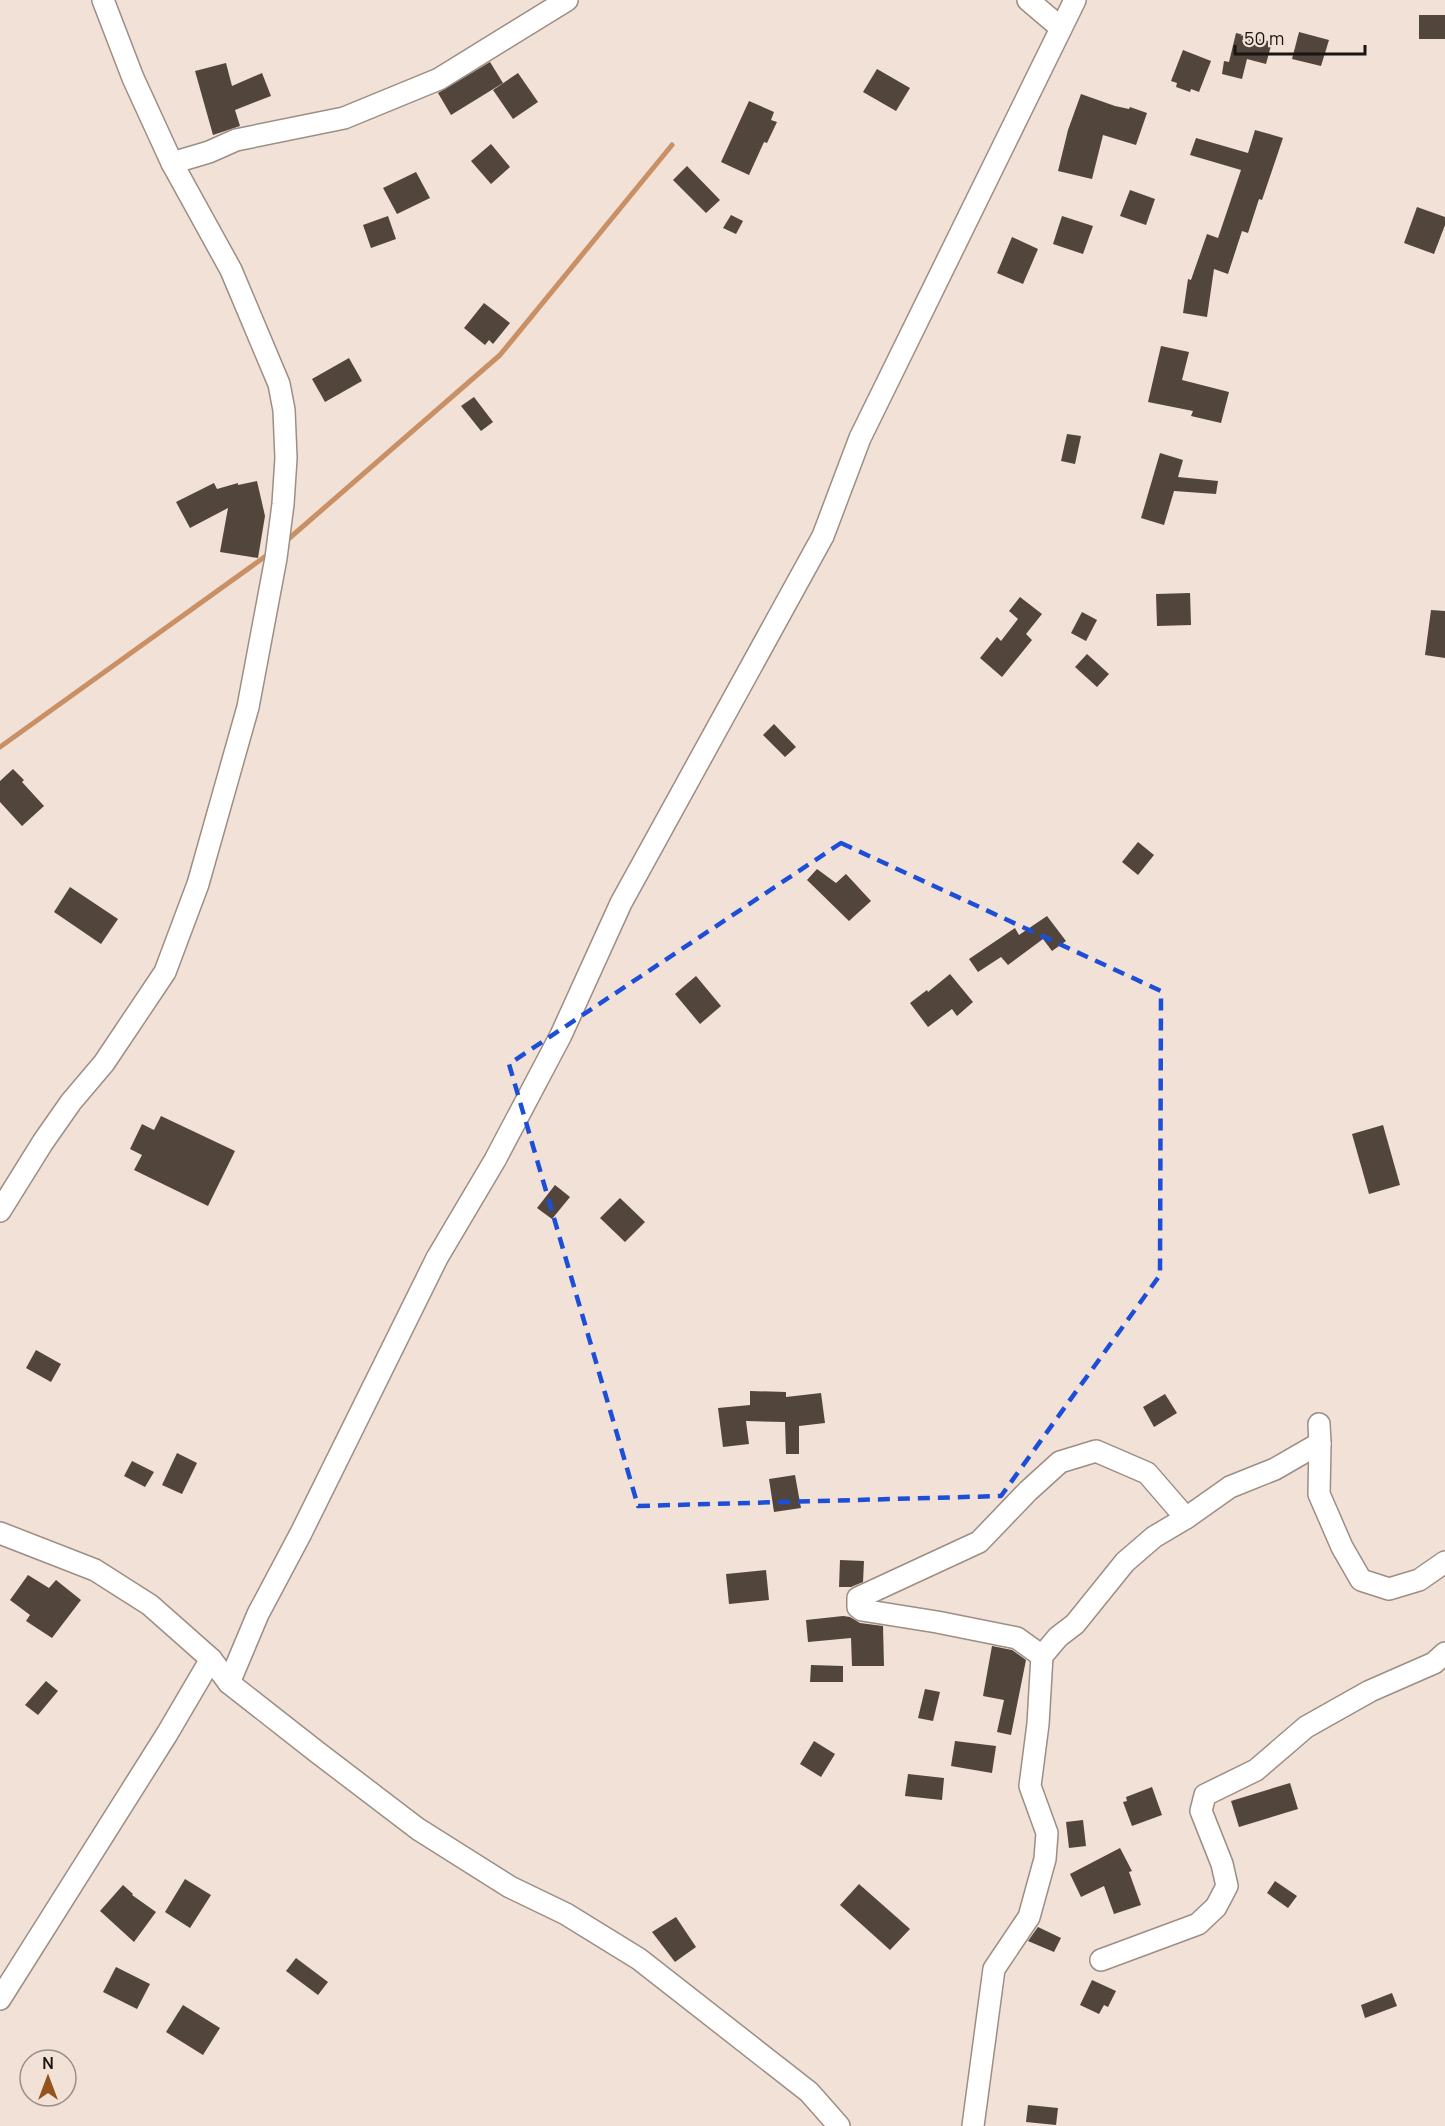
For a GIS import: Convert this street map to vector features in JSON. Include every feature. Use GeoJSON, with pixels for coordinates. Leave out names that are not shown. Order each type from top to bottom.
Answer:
{"type":"FeatureCollection","features":[{"type":"Feature","properties":{"kind":"street"},"geometry":{"type":"LineString","coordinates":[[0,1211],[43,1142],[71,1102],[104,1063],[165,972],[198,884],[248,707],[276,558],[283,504],[286,458],[282,394],[260,335],[231,270],[172,162],[133,78],[103,0]]}},
{"type":"Feature","properties":{"kind":"street"},"geometry":{"type":"LineString","coordinates":[[172,162],[209,152],[236,140],[344,118],[439,79],[567,0]]}},
{"type":"Feature","properties":{"kind":"street"},"geometry":{"type":"LineString","coordinates":[[1028,0],[1061,28]]}},
{"type":"Feature","properties":{"kind":"street"},"geometry":{"type":"LineString","coordinates":[[230,1683],[258,1614],[437,1258],[500,1150],[561,1035],[621,903],[823,536],[860,438],[1075,0]]}},
{"type":"Feature","properties":{"kind":"street"},"geometry":{"type":"LineString","coordinates":[[973,2126],[994,1969],[1029,1917],[1045,1859],[1047,1833],[1030,1786],[1038,1724],[1042,1656],[1058,1637],[1075,1624],[1125,1562],[1154,1537],[1230,1487],[1275,1469],[1319,1433],[1319,1494],[1342,1546],[1361,1580],[1389,1589],[1419,1580],[1445,1562]]}},
{"type":"Feature","properties":{"kind":"street"},"geometry":{"type":"LineString","coordinates":[[1042,1656],[1017,1638],[862,1610],[858,1607],[858,1598],[979,1542],[1028,1491],[1060,1462],[1096,1451],[1148,1473],[1186,1518]]}},
{"type":"Feature","properties":{"kind":"street"},"geometry":{"type":"LineString","coordinates":[[0,1533],[95,1570],[150,1605],[211,1659],[230,1683],[418,1829],[510,1887],[566,1914],[639,1959],[809,2092],[840,2126]]}},
{"type":"Feature","properties":{"kind":"street"},"geometry":{"type":"LineString","coordinates":[[1101,1960],[1198,1924],[1216,1907],[1227,1886],[1222,1864],[1201,1811],[1205,1795],[1256,1770],[1306,1727],[1370,1691],[1434,1664],[1445,1653]]}},
{"type":"Feature","properties":{"kind":"street"},"geometry":{"type":"LineString","coordinates":[[0,1999],[168,1734],[211,1659]]}},
{"type":"Feature","properties":{"kind":"highlighted area"},"geometry":{"type":"Polygon","coordinates":[[[841,843],[1161,991],[1160,1275],[1001,1496],[638,1506],[509,1064],[841,843]]]}},
{"type":"Feature","properties":{"kind":"building"},"geometry":{"type":"Polygon","coordinates":[[[1419,15],[1445,15],[1445,39],[1419,39],[1419,15]]]}},
{"type":"Feature","properties":{"kind":"building"},"geometry":{"type":"Polygon","coordinates":[[[1299,32],[1329,40],[1321,66],[1292,59],[1299,32]]]}},
{"type":"Feature","properties":{"kind":"building"},"geometry":{"type":"Polygon","coordinates":[[[1236,33],[1272,42],[1266,64],[1247,59],[1242,79],[1222,74],[1224,61],[1229,62],[1236,33]]]}},
{"type":"Feature","properties":{"kind":"building"},"geometry":{"type":"Polygon","coordinates":[[[1183,50],[1211,61],[1199,92],[1191,89],[1190,92],[1176,87],[1177,83],[1171,81],[1183,50]]]}},
{"type":"Feature","properties":{"kind":"building"},"geometry":{"type":"Polygon","coordinates":[[[490,62],[503,83],[451,115],[438,93],[490,62]]]}},
{"type":"Feature","properties":{"kind":"building"},"geometry":{"type":"Polygon","coordinates":[[[226,63],[232,86],[262,73],[271,96],[235,110],[240,126],[213,135],[195,71],[226,63]]]}},
{"type":"Feature","properties":{"kind":"building"},"geometry":{"type":"Polygon","coordinates":[[[877,69],[910,88],[896,111],[863,92],[877,69]]]}},
{"type":"Feature","properties":{"kind":"building"},"geometry":{"type":"Polygon","coordinates":[[[518,73],[538,102],[513,119],[493,90],[518,73]]]}},
{"type":"Feature","properties":{"kind":"building"},"geometry":{"type":"Polygon","coordinates":[[[1081,94],[1115,106],[1129,109],[1130,107],[1147,113],[1136,145],[1103,135],[1092,179],[1058,171],[1068,130],[1081,94]]]}},
{"type":"Feature","properties":{"kind":"building"},"geometry":{"type":"Polygon","coordinates":[[[749,101],[774,112],[771,120],[777,122],[767,143],[764,142],[749,175],[721,162],[749,101]]]}},
{"type":"Feature","properties":{"kind":"building"},"geometry":{"type":"Polygon","coordinates":[[[1255,130],[1283,138],[1262,200],[1259,199],[1248,233],[1242,231],[1228,274],[1214,269],[1207,317],[1183,313],[1188,279],[1191,280],[1207,234],[1218,238],[1241,170],[1190,155],[1196,138],[1248,153],[1255,130]]]}},
{"type":"Feature","properties":{"kind":"building"},"geometry":{"type":"Polygon","coordinates":[[[491,144],[510,167],[491,184],[471,161],[491,144]]]}},
{"type":"Feature","properties":{"kind":"building"},"geometry":{"type":"Polygon","coordinates":[[[687,166],[720,200],[706,213],[673,180],[687,166]]]}},
{"type":"Feature","properties":{"kind":"building"},"geometry":{"type":"Polygon","coordinates":[[[416,172],[430,198],[397,214],[383,188],[416,172]]]}},
{"type":"Feature","properties":{"kind":"building"},"geometry":{"type":"Polygon","coordinates":[[[1130,190],[1155,199],[1146,225],[1120,216],[1130,190]]]}},
{"type":"Feature","properties":{"kind":"building"},"geometry":{"type":"Polygon","coordinates":[[[1417,207],[1445,217],[1445,225],[1434,254],[1404,243],[1417,207]]]}},
{"type":"Feature","properties":{"kind":"building"},"geometry":{"type":"Polygon","coordinates":[[[731,215],[743,221],[736,234],[723,228],[731,215]]]}},
{"type":"Feature","properties":{"kind":"building"},"geometry":{"type":"Polygon","coordinates":[[[388,216],[396,239],[371,248],[363,225],[388,216]]]}},
{"type":"Feature","properties":{"kind":"building"},"geometry":{"type":"Polygon","coordinates":[[[1062,216],[1093,226],[1083,254],[1053,244],[1062,216]]]}},
{"type":"Feature","properties":{"kind":"building"},"geometry":{"type":"Polygon","coordinates":[[[1012,237],[1038,249],[1023,284],[997,273],[1012,237]]]}},
{"type":"Feature","properties":{"kind":"building"},"geometry":{"type":"Polygon","coordinates":[[[484,303],[510,323],[493,344],[489,340],[485,345],[464,328],[484,303]]]}},
{"type":"Feature","properties":{"kind":"building"},"geometry":{"type":"Polygon","coordinates":[[[1161,346],[1189,352],[1182,380],[1229,392],[1221,423],[1191,416],[1193,411],[1148,402],[1161,346]]]}},
{"type":"Feature","properties":{"kind":"building"},"geometry":{"type":"Polygon","coordinates":[[[349,358],[362,381],[325,402],[312,379],[349,358]]]}},
{"type":"Feature","properties":{"kind":"building"},"geometry":{"type":"Polygon","coordinates":[[[474,397],[493,422],[481,431],[461,406],[474,397]]]}},
{"type":"Feature","properties":{"kind":"building"},"geometry":{"type":"Polygon","coordinates":[[[1067,434],[1081,436],[1075,464],[1061,461],[1067,434]]]}},
{"type":"Feature","properties":{"kind":"building"},"geometry":{"type":"Polygon","coordinates":[[[1160,453],[1183,460],[1178,477],[1218,481],[1216,494],[1174,491],[1164,525],[1141,518],[1160,453]]]}},
{"type":"Feature","properties":{"kind":"building"},"geometry":{"type":"Polygon","coordinates":[[[257,481],[265,516],[258,558],[220,552],[228,508],[190,528],[176,502],[214,483],[217,489],[257,481]]]}},
{"type":"Feature","properties":{"kind":"building"},"geometry":{"type":"Polygon","coordinates":[[[1190,593],[1191,625],[1157,626],[1156,594],[1190,593]]]}},
{"type":"Feature","properties":{"kind":"building"},"geometry":{"type":"Polygon","coordinates":[[[1020,597],[1042,614],[1026,634],[1032,640],[1002,677],[980,658],[997,637],[1001,641],[1018,619],[1009,611],[1020,597]]]}},
{"type":"Feature","properties":{"kind":"building"},"geometry":{"type":"Polygon","coordinates":[[[1431,610],[1445,611],[1445,658],[1425,655],[1431,610]]]}},
{"type":"Feature","properties":{"kind":"building"},"geometry":{"type":"Polygon","coordinates":[[[1082,612],[1097,620],[1086,641],[1071,633],[1082,612]]]}},
{"type":"Feature","properties":{"kind":"building"},"geometry":{"type":"Polygon","coordinates":[[[1087,654],[1109,674],[1097,687],[1075,667],[1087,654]]]}},
{"type":"Feature","properties":{"kind":"building"},"geometry":{"type":"Polygon","coordinates":[[[774,724],[796,747],[785,757],[763,735],[774,724]]]}},
{"type":"Feature","properties":{"kind":"building"},"geometry":{"type":"Polygon","coordinates":[[[13,769],[44,806],[22,826],[0,802],[0,781],[13,769]]]}},
{"type":"Feature","properties":{"kind":"building"},"geometry":{"type":"Polygon","coordinates":[[[1138,842],[1154,855],[1138,875],[1122,862],[1138,842]]]}},
{"type":"Feature","properties":{"kind":"building"},"geometry":{"type":"Polygon","coordinates":[[[817,869],[836,883],[846,874],[871,901],[849,921],[807,880],[817,869]]]}},
{"type":"Feature","properties":{"kind":"building"},"geometry":{"type":"Polygon","coordinates":[[[70,887],[118,919],[101,944],[54,912],[70,887]]]}},
{"type":"Feature","properties":{"kind":"building"},"geometry":{"type":"Polygon","coordinates":[[[1047,916],[1066,941],[1052,951],[1043,939],[1008,965],[1001,957],[978,972],[969,959],[1015,928],[1019,935],[1047,916]]]}},
{"type":"Feature","properties":{"kind":"building"},"geometry":{"type":"Polygon","coordinates":[[[950,974],[973,1002],[957,1016],[952,1009],[928,1027],[910,1003],[950,974]]]}},
{"type":"Feature","properties":{"kind":"building"},"geometry":{"type":"Polygon","coordinates":[[[696,976],[721,1006],[700,1024],[675,994],[696,976]]]}},
{"type":"Feature","properties":{"kind":"building"},"geometry":{"type":"Polygon","coordinates":[[[161,1116],[235,1151],[208,1206],[134,1170],[142,1155],[130,1149],[142,1124],[154,1130],[161,1116]]]}},
{"type":"Feature","properties":{"kind":"building"},"geometry":{"type":"Polygon","coordinates":[[[1383,1125],[1400,1185],[1369,1194],[1352,1134],[1383,1125]]]}},
{"type":"Feature","properties":{"kind":"building"},"geometry":{"type":"Polygon","coordinates":[[[555,1185],[570,1197],[552,1219],[537,1208],[555,1185]]]}},
{"type":"Feature","properties":{"kind":"building"},"geometry":{"type":"Polygon","coordinates":[[[620,1198],[645,1222],[625,1242],[600,1218],[620,1198]]]}},
{"type":"Feature","properties":{"kind":"building"},"geometry":{"type":"Polygon","coordinates":[[[36,1350],[61,1364],[51,1382],[26,1368],[36,1350]]]}},
{"type":"Feature","properties":{"kind":"building"},"geometry":{"type":"Polygon","coordinates":[[[750,1391],[786,1392],[786,1397],[821,1393],[825,1423],[799,1426],[799,1454],[786,1454],[785,1422],[746,1421],[749,1444],[723,1447],[718,1408],[750,1405],[750,1391]]]}},
{"type":"Feature","properties":{"kind":"building"},"geometry":{"type":"Polygon","coordinates":[[[1165,1394],[1177,1413],[1154,1427],[1143,1407],[1165,1394]]]}},
{"type":"Feature","properties":{"kind":"building"},"geometry":{"type":"Polygon","coordinates":[[[177,1453],[197,1463],[182,1494],[162,1485],[177,1453]]]}},
{"type":"Feature","properties":{"kind":"building"},"geometry":{"type":"Polygon","coordinates":[[[132,1461],[154,1472],[145,1487],[124,1476],[132,1461]]]}},
{"type":"Feature","properties":{"kind":"building"},"geometry":{"type":"Polygon","coordinates":[[[795,1475],[801,1508],[774,1512],[769,1479],[795,1475]]]}},
{"type":"Feature","properties":{"kind":"building"},"geometry":{"type":"Polygon","coordinates":[[[840,1560],[864,1561],[863,1582],[851,1587],[839,1587],[840,1560]]]}},
{"type":"Feature","properties":{"kind":"building"},"geometry":{"type":"Polygon","coordinates":[[[766,1570],[769,1600],[729,1604],[726,1574],[766,1570]]]}},
{"type":"Feature","properties":{"kind":"building"},"geometry":{"type":"Polygon","coordinates":[[[28,1575],[49,1588],[56,1580],[81,1600],[52,1638],[26,1621],[30,1615],[10,1600],[28,1575]]]}},
{"type":"Feature","properties":{"kind":"building"},"geometry":{"type":"Polygon","coordinates":[[[843,1616],[860,1623],[883,1626],[884,1666],[852,1666],[851,1638],[808,1642],[806,1620],[843,1616]]]}},
{"type":"Feature","properties":{"kind":"building"},"geometry":{"type":"Polygon","coordinates":[[[992,1646],[1012,1650],[1026,1660],[1011,1735],[997,1732],[1004,1700],[983,1696],[992,1646]]]}},
{"type":"Feature","properties":{"kind":"building"},"geometry":{"type":"Polygon","coordinates":[[[811,1665],[843,1666],[843,1682],[810,1682],[811,1665]]]}},
{"type":"Feature","properties":{"kind":"building"},"geometry":{"type":"Polygon","coordinates":[[[46,1681],[58,1691],[38,1715],[25,1705],[46,1681]]]}},
{"type":"Feature","properties":{"kind":"building"},"geometry":{"type":"Polygon","coordinates":[[[925,1689],[940,1692],[933,1721],[918,1718],[925,1689]]]}},
{"type":"Feature","properties":{"kind":"building"},"geometry":{"type":"Polygon","coordinates":[[[814,1741],[835,1754],[821,1777],[800,1764],[814,1741]]]}},
{"type":"Feature","properties":{"kind":"building"},"geometry":{"type":"Polygon","coordinates":[[[955,1741],[996,1746],[992,1773],[951,1766],[955,1741]]]}},
{"type":"Feature","properties":{"kind":"building"},"geometry":{"type":"Polygon","coordinates":[[[908,1774],[944,1778],[942,1800],[905,1796],[908,1774]]]}},
{"type":"Feature","properties":{"kind":"building"},"geometry":{"type":"Polygon","coordinates":[[[1290,1783],[1298,1809],[1239,1827],[1231,1801],[1290,1783]]]}},
{"type":"Feature","properties":{"kind":"building"},"geometry":{"type":"Polygon","coordinates":[[[1152,1787],[1162,1815],[1132,1826],[1123,1802],[1127,1801],[1126,1797],[1152,1787]]]}},
{"type":"Feature","properties":{"kind":"building"},"geometry":{"type":"Polygon","coordinates":[[[1083,1820],[1086,1846],[1069,1848],[1066,1822],[1083,1820]]]}},
{"type":"Feature","properties":{"kind":"building"},"geometry":{"type":"Polygon","coordinates":[[[1120,1848],[1132,1871],[1129,1872],[1141,1905],[1114,1914],[1104,1886],[1081,1897],[1070,1874],[1120,1848]]]}},
{"type":"Feature","properties":{"kind":"building"},"geometry":{"type":"Polygon","coordinates":[[[185,1879],[211,1895],[190,1928],[165,1912],[185,1879]]]}},
{"type":"Feature","properties":{"kind":"building"},"geometry":{"type":"Polygon","coordinates":[[[1275,1881],[1297,1896],[1288,1908],[1267,1893],[1275,1881]]]}},
{"type":"Feature","properties":{"kind":"building"},"geometry":{"type":"Polygon","coordinates":[[[859,1884],[910,1929],[890,1950],[840,1905],[859,1884]]]}},
{"type":"Feature","properties":{"kind":"building"},"geometry":{"type":"Polygon","coordinates":[[[123,1885],[132,1895],[156,1912],[134,1942],[100,1911],[123,1885]]]}},
{"type":"Feature","properties":{"kind":"building"},"geometry":{"type":"Polygon","coordinates":[[[676,1917],[696,1947],[675,1962],[652,1932],[676,1917]]]}},
{"type":"Feature","properties":{"kind":"building"},"geometry":{"type":"Polygon","coordinates":[[[1038,1927],[1061,1938],[1054,1952],[1028,1941],[1038,1927]]]}},
{"type":"Feature","properties":{"kind":"building"},"geometry":{"type":"Polygon","coordinates":[[[296,1958],[328,1982],[318,1995],[286,1971],[296,1958]]]}},
{"type":"Feature","properties":{"kind":"building"},"geometry":{"type":"Polygon","coordinates":[[[116,1967],[150,1984],[137,2009],[103,1992],[116,1967]]]}},
{"type":"Feature","properties":{"kind":"building"},"geometry":{"type":"Polygon","coordinates":[[[1092,1980],[1116,1991],[1108,2007],[1104,2005],[1099,2014],[1080,2005],[1092,1980]]]}},
{"type":"Feature","properties":{"kind":"building"},"geometry":{"type":"Polygon","coordinates":[[[1392,1993],[1397,2006],[1365,2018],[1361,2005],[1392,1993]]]}},
{"type":"Feature","properties":{"kind":"building"},"geometry":{"type":"Polygon","coordinates":[[[183,2005],[220,2028],[203,2055],[166,2032],[183,2005]]]}},
{"type":"Feature","properties":{"kind":"building"},"geometry":{"type":"Polygon","coordinates":[[[1028,2105],[1058,2108],[1056,2125],[1026,2122],[1028,2105]]]}},
{"type":"Feature","properties":{"kind":"waterway"},"geometry":{"type":"LineString","coordinates":[[285,542],[500,355],[672,145]]}},
{"type":"Feature","properties":{"kind":"waterway"},"geometry":{"type":"LineString","coordinates":[[0,747],[270,553]]}}]}
